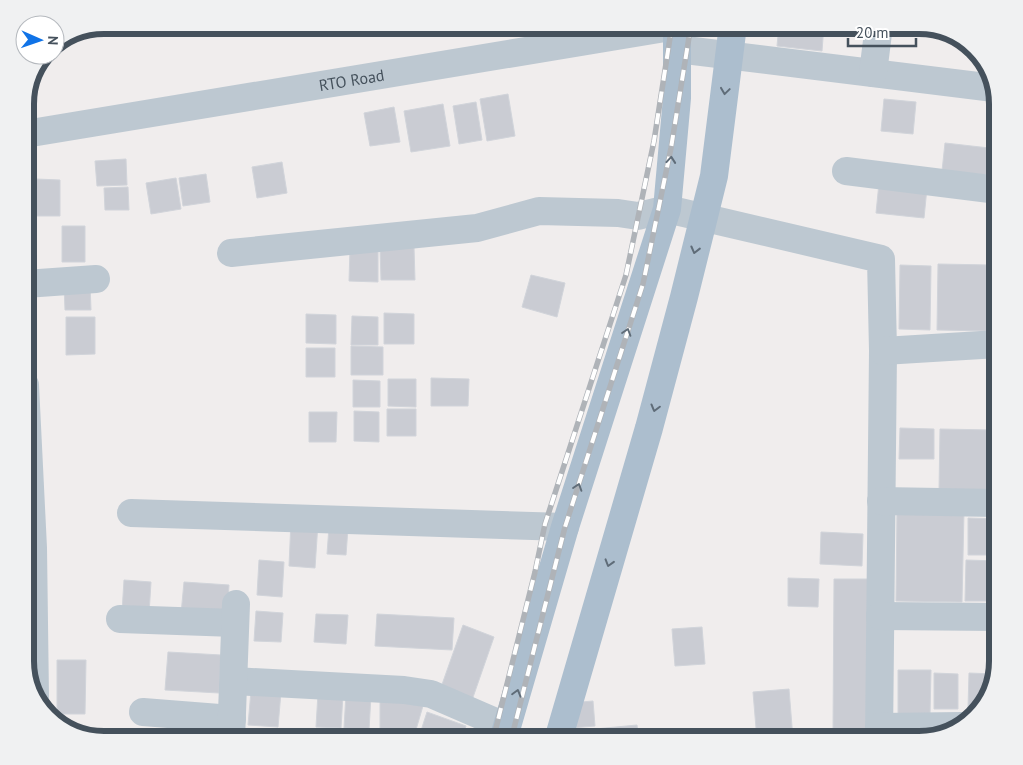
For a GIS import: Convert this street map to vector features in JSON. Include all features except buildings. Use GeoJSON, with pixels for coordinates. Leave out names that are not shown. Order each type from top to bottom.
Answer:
{"type":"FeatureCollection","features":[{"type":"Feature","properties":{"kind":"main road"},"geometry":{"type":"LineString","coordinates":[[501,731],[667,209],[678,98],[677,34]]}},
{"type":"Feature","properties":{"kind":"main road"},"geometry":{"type":"LineString","coordinates":[[561,731],[649,428],[704,217],[714,176],[732,34]]}},
{"type":"Feature","properties":{"kind":"street","name":"RTO Road"},"geometry":{"type":"LineString","coordinates":[[34,133],[671,34]]}},
{"type":"Feature","properties":{"kind":"street","name":"RTO Road"},"geometry":{"type":"LineString","coordinates":[[679,34],[730,55],[987,87]]}},
{"type":"Feature","properties":{"kind":"street"},"geometry":{"type":"LineString","coordinates":[[873,73],[878,34]]}},
{"type":"Feature","properties":{"kind":"street"},"geometry":{"type":"LineString","coordinates":[[846,171],[989,189]]}},
{"type":"Feature","properties":{"kind":"street"},"geometry":{"type":"LineString","coordinates":[[231,253],[476,228],[539,211],[618,213],[638,216],[667,209],[882,259],[883,351],[879,731]]}},
{"type":"Feature","properties":{"kind":"street"},"geometry":{"type":"LineString","coordinates":[[34,283],[96,278]]}},
{"type":"Feature","properties":{"kind":"street"},"geometry":{"type":"LineString","coordinates":[[883,351],[989,345]]}},
{"type":"Feature","properties":{"kind":"street"},"geometry":{"type":"LineString","coordinates":[[881,501],[989,503]]}},
{"type":"Feature","properties":{"kind":"street"},"geometry":{"type":"LineString","coordinates":[[131,513],[565,527]]}},
{"type":"Feature","properties":{"kind":"street"},"geometry":{"type":"LineString","coordinates":[[120,619],[236,614],[232,729],[143,712]]}},
{"type":"Feature","properties":{"kind":"street"},"geometry":{"type":"LineString","coordinates":[[880,616],[989,617]]}},
{"type":"Feature","properties":{"kind":"street"},"geometry":{"type":"LineString","coordinates":[[234,680],[404,690],[431,694],[501,731]]}},
{"type":"Feature","properties":{"kind":"street"},"geometry":{"type":"LineString","coordinates":[[903,731],[943,728]]}},
{"type":"Feature","properties":{"kind":"railway"},"geometry":{"type":"LineString","coordinates":[[495,731],[545,524],[626,275],[654,141],[671,34]]}},
{"type":"Feature","properties":{"kind":"railway"},"geometry":{"type":"LineString","coordinates":[[513,731],[565,527],[643,284],[671,148],[690,34]]}}]}
